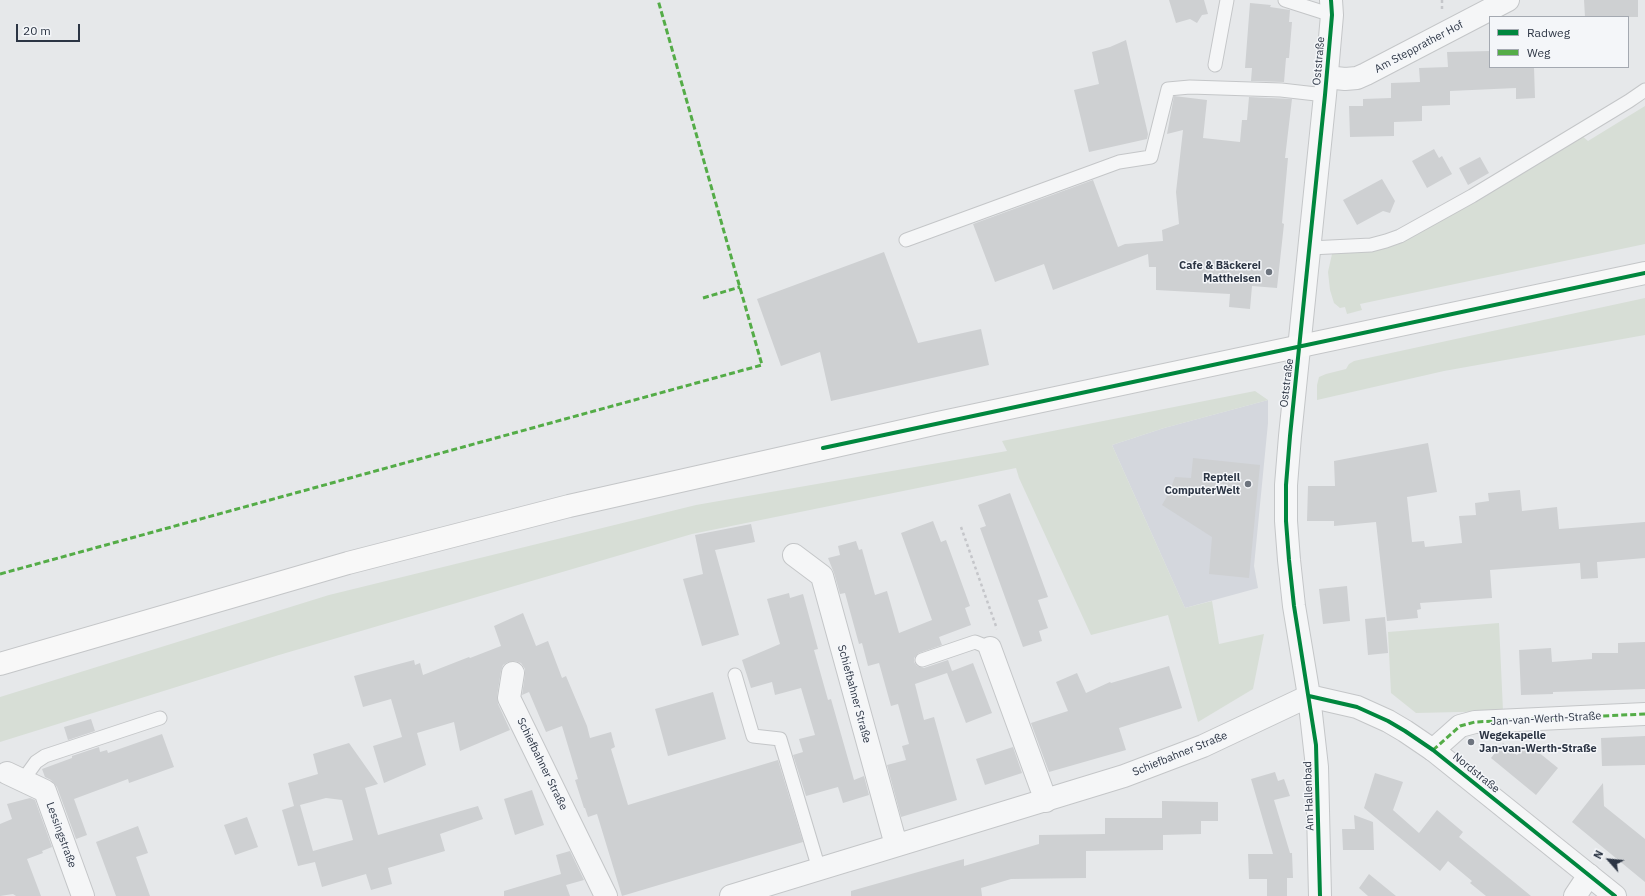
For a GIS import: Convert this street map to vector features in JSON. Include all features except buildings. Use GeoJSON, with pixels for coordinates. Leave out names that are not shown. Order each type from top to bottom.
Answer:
{"type":"FeatureCollection","features":[{"type":"Feature","properties":{"kind":"main road"},"geometry":{"type":"LineString","coordinates":[[0,664],[355,561],[570,506],[830,446],[1645,273]]}},
{"type":"Feature","properties":{"kind":"street","name":"Am Stepprather Hof"},"geometry":{"type":"LineString","coordinates":[[1326,86],[1345,79],[1357,78],[1366,74],[1508,0]]}},
{"type":"Feature","properties":{"kind":"street","name":"Oststraße"},"geometry":{"type":"LineString","coordinates":[[1309,696],[1294,606],[1286,521],[1286,485],[1326,86],[1332,8]]}},
{"type":"Feature","properties":{"kind":"street","name":"Schiefbahner Straße"},"geometry":{"type":"LineString","coordinates":[[794,555],[822,576],[896,845]]}},
{"type":"Feature","properties":{"kind":"street"},"geometry":{"type":"LineString","coordinates":[[990,648],[1046,801]]}},
{"type":"Feature","properties":{"kind":"street","name":"Schiefbahner Straße"},"geometry":{"type":"LineString","coordinates":[[513,673],[509,698],[606,896]]}},
{"type":"Feature","properties":{"kind":"street","name":"Nordstraße"},"geometry":{"type":"LineString","coordinates":[[1309,696],[1340,702],[1371,713],[1405,731],[1433,750],[1615,896]]}},
{"type":"Feature","properties":{"kind":"street","name":"Schiefbahner Straße"},"geometry":{"type":"LineString","coordinates":[[731,896],[1124,776],[1176,758],[1309,696]]}},
{"type":"Feature","properties":{"kind":"street","name":"Am Hallenbad"},"geometry":{"type":"LineString","coordinates":[[1309,696],[1317,767],[1320,896]]}},
{"type":"Feature","properties":{"kind":"street","name":"Jan-van-Werth-Straße"},"geometry":{"type":"LineString","coordinates":[[1433,750],[1455,729],[1475,722],[1645,714]]}},
{"type":"Feature","properties":{"kind":"street","name":"Lessingstraße"},"geometry":{"type":"LineString","coordinates":[[16,776],[45,791],[83,896]]}},
{"type":"Feature","properties":{"kind":"street"},"geometry":{"type":"LineString","coordinates":[[1575,896],[1589,875]]}},
{"type":"Feature","properties":{"kind":"lane"},"geometry":{"type":"LineString","coordinates":[[1215,65],[1227,0]]}},
{"type":"Feature","properties":{"kind":"lane"},"geometry":{"type":"LineString","coordinates":[[1285,0],[1332,8]]}},
{"type":"Feature","properties":{"kind":"lane"},"geometry":{"type":"LineString","coordinates":[[906,240],[1119,162],[1152,157],[1168,89],[1190,87],[1281,90],[1326,86]]}},
{"type":"Feature","properties":{"kind":"lane"},"geometry":{"type":"LineString","coordinates":[[1310,248],[1371,245],[1400,236],[1479,192],[1645,90]]}},
{"type":"Feature","properties":{"kind":"lane"},"geometry":{"type":"LineString","coordinates":[[922,660],[975,642],[990,648]]}},
{"type":"Feature","properties":{"kind":"lane"},"geometry":{"type":"LineString","coordinates":[[735,675],[753,736],[780,740],[819,869]]}},
{"type":"Feature","properties":{"kind":"lane"},"geometry":{"type":"LineString","coordinates":[[16,776],[45,756],[160,718]]}},
{"type":"Feature","properties":{"kind":"path"},"geometry":{"type":"LineString","coordinates":[[961,527],[998,629],[990,648]]}},
{"type":"Feature","properties":{"kind":"shaded area"},"geometry":{"type":"Polygon","coordinates":[[[1645,106],[1645,244],[1360,304],[1362,310],[1347,314],[1345,307],[1340,308],[1334,303],[1330,290],[1328,272],[1332,254],[1385,248],[1581,135],[1588,141],[1645,106]]]}},
{"type":"Feature","properties":{"kind":"shaded area"},"geometry":{"type":"Polygon","coordinates":[[[1645,298],[1645,335],[1444,371],[1317,400],[1317,385],[1319,377],[1346,369],[1349,364],[1354,361],[1645,298]]]}},
{"type":"Feature","properties":{"kind":"shaded area"},"geometry":{"type":"Polygon","coordinates":[[[1255,391],[1268,400],[1164,428],[1112,445],[1185,608],[1212,601],[1219,644],[1264,634],[1253,689],[1198,722],[1168,615],[1091,635],[1019,478],[1016,468],[692,534],[279,655],[0,742],[0,697],[329,595],[696,505],[1007,451],[1002,441],[1255,391]]]}},
{"type":"Feature","properties":{"kind":"shaded area"},"geometry":{"type":"Polygon","coordinates":[[[1268,400],[1268,423],[1254,566],[1258,588],[1185,608],[1112,445],[1164,428],[1268,400]]]}},
{"type":"Feature","properties":{"kind":"shaded area"},"geometry":{"type":"Polygon","coordinates":[[[1499,623],[1503,711],[1416,713],[1391,693],[1388,632],[1499,623]]]}},
{"type":"Feature","properties":{"kind":"marked path"},"geometry":{"type":"LineString","coordinates":[[0,574],[762,365],[658,0]]}},
{"type":"Feature","properties":{"kind":"marked path"},"geometry":{"type":"LineString","coordinates":[[703,298],[740,287]]}},
{"type":"Feature","properties":{"kind":"marked path"},"geometry":{"type":"LineString","coordinates":[[1433,750],[1460,726],[1475,722],[1645,714]]}},
{"type":"Feature","properties":{"kind":"cycle path"},"geometry":{"type":"LineString","coordinates":[[1320,896],[1316,745],[1294,606],[1286,521],[1286,485],[1325,95],[1332,15],[1331,0]]}},
{"type":"Feature","properties":{"kind":"cycle path"},"geometry":{"type":"LineString","coordinates":[[823,448],[1645,273]]}},
{"type":"Feature","properties":{"kind":"cycle path"},"geometry":{"type":"LineString","coordinates":[[1309,696],[1357,707],[1388,721],[1405,731],[1433,750],[1615,896]]}},
{"type":"Feature","properties":{"kind":"place","name":"Cafe & Bäckerei Mattheisen"},"geometry":{"type":"Point","coordinates":[1269,272]}},
{"type":"Feature","properties":{"kind":"place","name":"Repteil ComputerWelt"},"geometry":{"type":"Point","coordinates":[1248,484]}},
{"type":"Feature","properties":{"kind":"place","name":"Wegekapelle Jan-van-Werth-Straße"},"geometry":{"type":"Point","coordinates":[1471,742]}}]}
